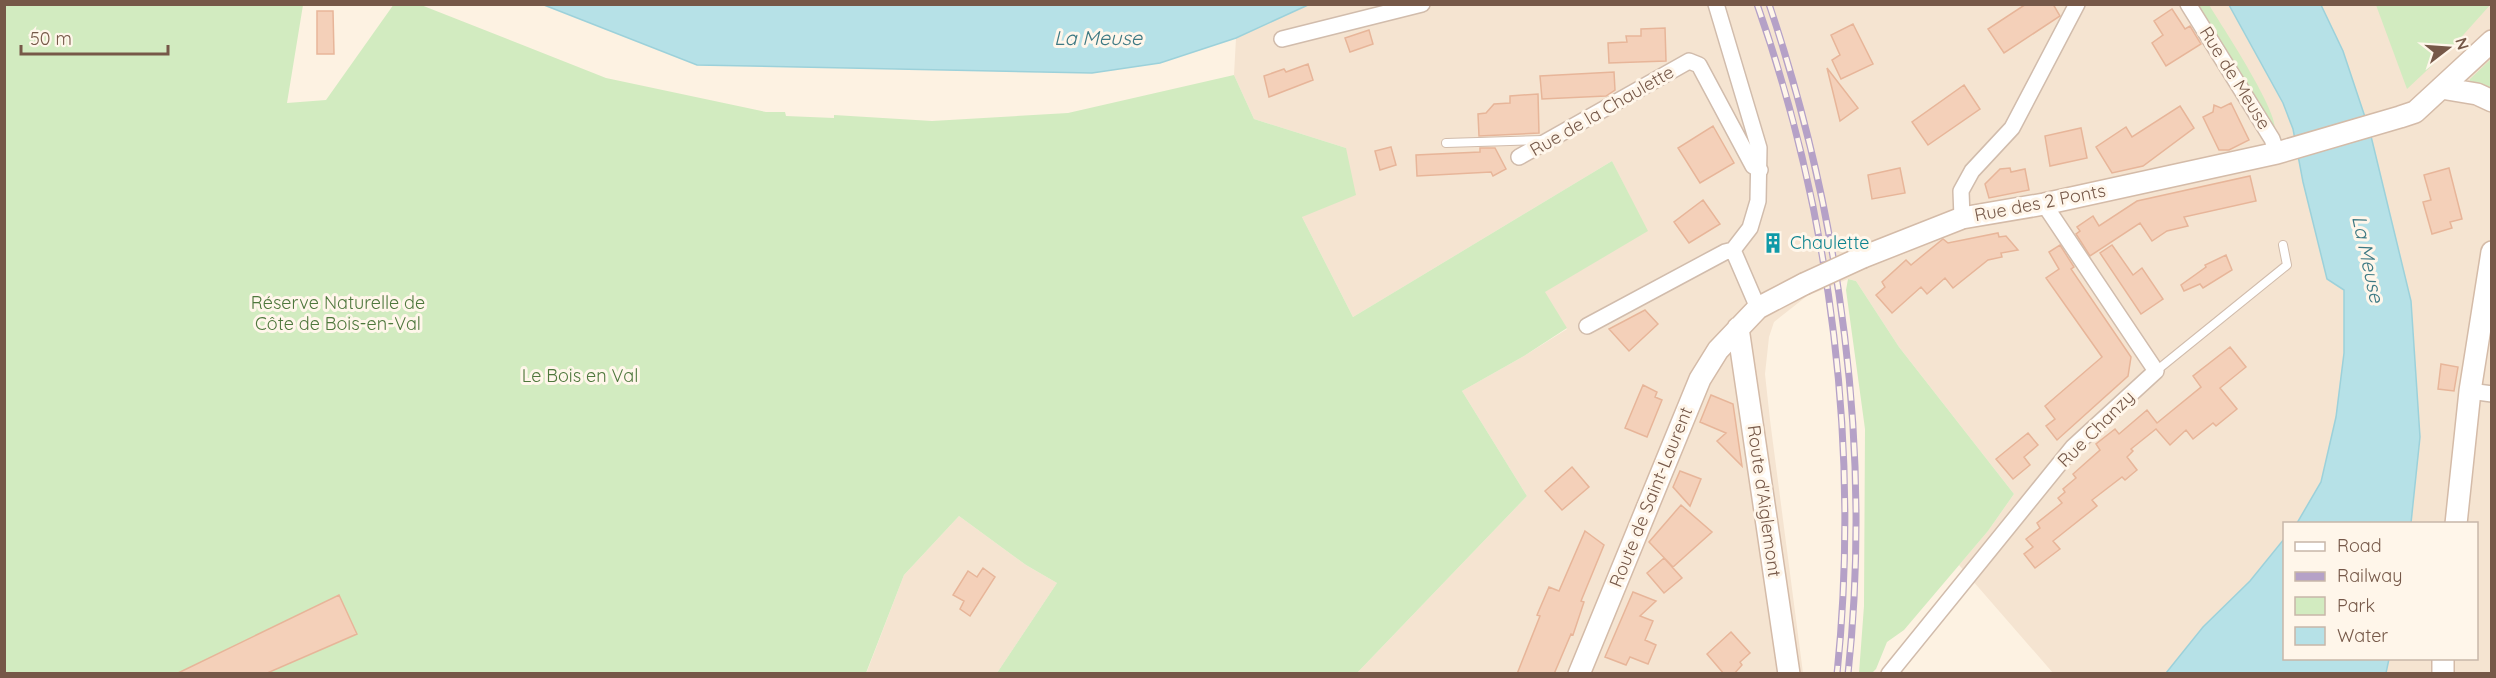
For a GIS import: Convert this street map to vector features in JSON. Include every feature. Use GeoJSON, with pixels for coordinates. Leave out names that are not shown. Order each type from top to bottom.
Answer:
{"type":"FeatureCollection","features":[{"type":"Feature","properties":{"kind":"street"},"geometry":{"type":"LineString","coordinates":[[1282,39],[1422,4]]}},
{"type":"Feature","properties":{"kind":"street"},"geometry":{"type":"LineString","coordinates":[[1587,326],[1725,252],[1733,250],[1750,228],[1758,201],[1759,148],[1716,4]]}},
{"type":"Feature","properties":{"kind":"street"},"geometry":{"type":"LineString","coordinates":[[1962,218],[1961,191],[1972,171],[2012,128],[2077,4]]}},
{"type":"Feature","properties":{"kind":"street","name":"Rue de Meuse"},"geometry":{"type":"LineString","coordinates":[[2188,4],[2282,152]]}},
{"type":"Feature","properties":{"kind":"street","name":"Rue des 2 Ponts"},"geometry":{"type":"LineString","coordinates":[[1758,308],[1863,257],[1962,218],[2044,204],[2282,152],[2415,112],[2492,41]]}},
{"type":"Feature","properties":{"kind":"street","name":"Rue de la Chaulette"},"geometry":{"type":"LineString","coordinates":[[1520,157],[1689,61],[1699,65],[1754,166],[1760,170]]}},
{"type":"Feature","properties":{"kind":"street"},"geometry":{"type":"LineString","coordinates":[[2441,88],[2477,94],[2492,100]]}},
{"type":"Feature","properties":{"kind":"street"},"geometry":{"type":"LineString","coordinates":[[2044,204],[2156,370]]}},
{"type":"Feature","properties":{"kind":"street"},"geometry":{"type":"LineString","coordinates":[[1733,250],[1758,308]]}},
{"type":"Feature","properties":{"kind":"street"},"geometry":{"type":"LineString","coordinates":[[2456,522],[2470,391],[2492,252]]}},
{"type":"Feature","properties":{"kind":"street","name":"Route de Saint-Laurent"},"geometry":{"type":"LineString","coordinates":[[1579,674],[1700,379],[1718,350],[1758,308]]}},
{"type":"Feature","properties":{"kind":"street","name":"Route d'Aiglemont"},"geometry":{"type":"LineString","coordinates":[[1738,328],[1789,674]]}},
{"type":"Feature","properties":{"kind":"street","name":"Rue Chanzy"},"geometry":{"type":"LineString","coordinates":[[1889,674],[2073,447],[2156,370]]}},
{"type":"Feature","properties":{"kind":"street"},"geometry":{"type":"LineString","coordinates":[[2470,391],[2492,394]]}},
{"type":"Feature","properties":{"kind":"lane"},"geometry":{"type":"LineString","coordinates":[[1446,143],[1551,140]]}},
{"type":"Feature","properties":{"kind":"lane"},"geometry":{"type":"LineString","coordinates":[[2156,370],[2287,265],[2283,245]]}},
{"type":"Feature","properties":{"kind":"shaded area"},"geometry":{"type":"Polygon","coordinates":[[[1308,5],[2229,5],[2283,103],[2293,129],[2303,182],[2344,289],[2344,353],[2336,417],[2321,482],[2298,522],[2283,522],[2283,540],[2250,581],[2203,627],[2166,673],[2053,673],[1959,565],[1988,531],[2014,494],[1899,347],[1856,281],[1848,279],[1807,296],[1774,322],[1769,337],[1765,374],[1803,673],[1357,673],[1527,496],[1462,391],[1567,329],[1544,292],[1647,231],[1612,161],[1353,317],[1302,217],[1346,148],[1254,119],[1234,75],[1236,38],[1308,5]]]}},
{"type":"Feature","properties":{"kind":"shaded area"},"geometry":{"type":"Polygon","coordinates":[[[2321,5],[2491,5],[2491,673],[2386,673],[2389,660],[2478,660],[2478,522],[2411,522],[2420,437],[2370,132],[2343,51],[2321,5]]]}},
{"type":"Feature","properties":{"kind":"shaded area"},"geometry":{"type":"Polygon","coordinates":[[[959,516],[1026,565],[1057,583],[997,673],[866,674],[904,575],[959,516]]]}},
{"type":"Feature","properties":{"kind":"green space","name":"Le Bois en Val"},"geometry":{"type":"Polygon","coordinates":[[[394,4],[421,5],[606,78],[766,112],[785,112],[786,116],[834,118],[834,115],[932,121],[1068,113],[1234,75],[1254,119],[1346,148],[1356,195],[1302,217],[1353,317],[1612,161],[1648,231],[1545,292],[1567,328],[1524,356],[1462,391],[1527,496],[1357,673],[997,673],[1057,583],[1026,565],[959,516],[904,575],[866,673],[5,673],[4,5],[303,5],[287,103],[326,100],[394,4]]]}},
{"type":"Feature","properties":{"kind":"green space"},"geometry":{"type":"Polygon","coordinates":[[[2491,4],[2456,43],[2407,89],[2376,5],[2491,4]]]}},
{"type":"Feature","properties":{"kind":"green space"},"geometry":{"type":"Polygon","coordinates":[[[2188,5],[2209,5],[2225,30],[2267,105],[2275,130],[2272,139],[2188,5]]]}},
{"type":"Feature","properties":{"kind":"green space"},"geometry":{"type":"Polygon","coordinates":[[[2491,59],[2491,91],[2470,84],[2470,79],[2491,59]]]}},
{"type":"Feature","properties":{"kind":"green space"},"geometry":{"type":"Polygon","coordinates":[[[1848,279],[1856,281],[1899,347],[2014,494],[1988,531],[1904,630],[1887,642],[1876,669],[1872,673],[1859,673],[1864,606],[1865,429],[1846,290],[1848,279]]]}},
{"type":"Feature","properties":{"kind":"water","name":"La Meuse"},"geometry":{"type":"Polygon","coordinates":[[[544,5],[1308,5],[1236,38],[1160,63],[1092,73],[697,65],[544,5]]]}},
{"type":"Feature","properties":{"kind":"water","name":"La Meuse"},"geometry":{"type":"Polygon","coordinates":[[[2229,5],[2321,5],[2343,51],[2370,132],[2411,301],[2420,437],[2411,522],[2298,522],[2321,482],[2336,417],[2344,353],[2344,290],[2327,279],[2303,182],[2293,129],[2283,103],[2229,5]]]}},
{"type":"Feature","properties":{"kind":"water"},"geometry":{"type":"Polygon","coordinates":[[[2283,540],[2283,660],[2389,660],[2386,673],[2166,673],[2203,627],[2250,581],[2283,540]]]}},
{"type":"Feature","properties":{"kind":"building"},"geometry":{"type":"Polygon","coordinates":[[[2026,4],[2053,4],[2060,16],[2004,53],[1988,29],[2026,4]]]}},
{"type":"Feature","properties":{"kind":"building"},"geometry":{"type":"Polygon","coordinates":[[[2172,9],[2185,29],[2190,26],[2201,44],[2166,66],[2152,43],[2163,35],[2154,21],[2172,9]]]}},
{"type":"Feature","properties":{"kind":"building"},"geometry":{"type":"Polygon","coordinates":[[[317,11],[333,11],[334,54],[317,54],[317,11]]]}},
{"type":"Feature","properties":{"kind":"building"},"geometry":{"type":"Polygon","coordinates":[[[1853,24],[1873,64],[1841,79],[1832,60],[1840,55],[1831,35],[1853,24]]]}},
{"type":"Feature","properties":{"kind":"building"},"geometry":{"type":"Polygon","coordinates":[[[1665,28],[1666,61],[1609,63],[1608,43],[1627,42],[1626,36],[1641,36],[1641,29],[1665,28]]]}},
{"type":"Feature","properties":{"kind":"building"},"geometry":{"type":"Polygon","coordinates":[[[1369,30],[1373,44],[1350,52],[1345,38],[1369,30]]]}},
{"type":"Feature","properties":{"kind":"building"},"geometry":{"type":"Polygon","coordinates":[[[1308,64],[1313,80],[1269,97],[1264,76],[1284,69],[1286,72],[1308,64]]]}},
{"type":"Feature","properties":{"kind":"building"},"geometry":{"type":"Polygon","coordinates":[[[1827,68],[1858,108],[1840,121],[1827,68]]]}},
{"type":"Feature","properties":{"kind":"building"},"geometry":{"type":"Polygon","coordinates":[[[1614,72],[1615,90],[1606,96],[1542,99],[1540,76],[1614,72]]]}},
{"type":"Feature","properties":{"kind":"building"},"geometry":{"type":"Polygon","coordinates":[[[1964,85],[1980,109],[1928,145],[1912,122],[1964,85]]]}},
{"type":"Feature","properties":{"kind":"building"},"geometry":{"type":"Polygon","coordinates":[[[1538,94],[1539,133],[1479,136],[1478,114],[1486,113],[1494,104],[1510,103],[1510,96],[1538,94]]]}},
{"type":"Feature","properties":{"kind":"building"},"geometry":{"type":"Polygon","coordinates":[[[2231,103],[2249,140],[2229,150],[2219,150],[2203,117],[2213,112],[2214,105],[2221,108],[2231,103]]]}},
{"type":"Feature","properties":{"kind":"building"},"geometry":{"type":"Polygon","coordinates":[[[2180,106],[2194,128],[2143,166],[2112,173],[2096,147],[2126,127],[2132,137],[2180,106]]]}},
{"type":"Feature","properties":{"kind":"building"},"geometry":{"type":"Polygon","coordinates":[[[1713,126],[1734,163],[1700,183],[1678,148],[1713,126]]]}},
{"type":"Feature","properties":{"kind":"building"},"geometry":{"type":"Polygon","coordinates":[[[2081,128],[2087,158],[2050,166],[2045,136],[2081,128]]]}},
{"type":"Feature","properties":{"kind":"building"},"geometry":{"type":"Polygon","coordinates":[[[1391,147],[1396,165],[1380,170],[1375,151],[1391,147]]]}},
{"type":"Feature","properties":{"kind":"building"},"geometry":{"type":"Polygon","coordinates":[[[1480,148],[1495,148],[1506,169],[1493,176],[1491,172],[1417,176],[1416,155],[1480,152],[1480,148]]]}},
{"type":"Feature","properties":{"kind":"building"},"geometry":{"type":"Polygon","coordinates":[[[1900,168],[1905,193],[1872,199],[1868,175],[1900,168]]]}},
{"type":"Feature","properties":{"kind":"building"},"geometry":{"type":"Polygon","coordinates":[[[2010,168],[2011,172],[2025,169],[2029,190],[1989,198],[1985,184],[2000,169],[2010,168]]]}},
{"type":"Feature","properties":{"kind":"building"},"geometry":{"type":"Polygon","coordinates":[[[2449,168],[2462,219],[2450,222],[2452,228],[2432,234],[2423,202],[2431,200],[2424,175],[2449,168]]]}},
{"type":"Feature","properties":{"kind":"building"},"geometry":{"type":"Polygon","coordinates":[[[2250,176],[2256,201],[2184,217],[2188,226],[2167,231],[2152,241],[2140,223],[2090,256],[2076,234],[2080,231],[2077,227],[2093,216],[2099,226],[2137,201],[2250,176]]]}},
{"type":"Feature","properties":{"kind":"building"},"geometry":{"type":"Polygon","coordinates":[[[1703,200],[1720,224],[1689,243],[1674,222],[1703,200]]]}},
{"type":"Feature","properties":{"kind":"building"},"geometry":{"type":"Polygon","coordinates":[[[1998,233],[1999,237],[2006,236],[2018,250],[2001,253],[2002,257],[1988,260],[1953,288],[1945,278],[1927,294],[1921,287],[1892,313],[1876,295],[1885,287],[1882,282],[1906,260],[1911,265],[1943,239],[1948,243],[1998,233]]]}},
{"type":"Feature","properties":{"kind":"building"},"geometry":{"type":"Polygon","coordinates":[[[2060,245],[2074,267],[2071,269],[2131,357],[2128,376],[2057,440],[2046,426],[2055,419],[2045,406],[2102,357],[2046,278],[2059,269],[2049,252],[2060,245]]]}},
{"type":"Feature","properties":{"kind":"building"},"geometry":{"type":"Polygon","coordinates":[[[2112,245],[2133,275],[2142,268],[2163,299],[2141,314],[2100,253],[2112,245]]]}},
{"type":"Feature","properties":{"kind":"building"},"geometry":{"type":"Polygon","coordinates":[[[2226,255],[2232,270],[2203,288],[2200,284],[2184,291],[2181,285],[2206,267],[2205,265],[2226,255]]]}},
{"type":"Feature","properties":{"kind":"building"},"geometry":{"type":"Polygon","coordinates":[[[1645,310],[1658,324],[1629,351],[1609,329],[1645,310]]]}},
{"type":"Feature","properties":{"kind":"building"},"geometry":{"type":"Polygon","coordinates":[[[2230,347],[2246,367],[2220,388],[2237,409],[2216,426],[2213,423],[2193,439],[2186,430],[2170,445],[2156,429],[2131,449],[2133,451],[2127,457],[2137,470],[2125,480],[2122,477],[2092,500],[2097,506],[2053,541],[2060,549],[2035,568],[2024,554],[2033,547],[2026,539],[2040,528],[2037,523],[2062,503],[2058,498],[2065,492],[2063,489],[2076,478],[2073,474],[2100,450],[2096,444],[2115,429],[2119,434],[2147,410],[2157,423],[2201,387],[2193,376],[2230,347]]]}},
{"type":"Feature","properties":{"kind":"building"},"geometry":{"type":"Polygon","coordinates":[[[2441,364],[2458,367],[2454,391],[2438,389],[2441,364]]]}},
{"type":"Feature","properties":{"kind":"building"},"geometry":{"type":"Polygon","coordinates":[[[1643,385],[1657,392],[1655,397],[1662,400],[1647,437],[1625,428],[1643,385]]]}},
{"type":"Feature","properties":{"kind":"building"},"geometry":{"type":"Polygon","coordinates":[[[1711,395],[1733,404],[1742,466],[1717,441],[1726,433],[1700,422],[1711,395]]]}},
{"type":"Feature","properties":{"kind":"building"},"geometry":{"type":"Polygon","coordinates":[[[2028,433],[2038,445],[2024,457],[2030,465],[2013,479],[1996,459],[2028,433]]]}},
{"type":"Feature","properties":{"kind":"building"},"geometry":{"type":"Polygon","coordinates":[[[1572,467],[1589,487],[1562,510],[1545,491],[1572,467]]]}},
{"type":"Feature","properties":{"kind":"building"},"geometry":{"type":"Polygon","coordinates":[[[1680,471],[1701,479],[1690,506],[1673,487],[1680,471]]]}},
{"type":"Feature","properties":{"kind":"building"},"geometry":{"type":"Polygon","coordinates":[[[1681,505],[1712,532],[1673,567],[1649,542],[1681,505]]]}},
{"type":"Feature","properties":{"kind":"building"},"geometry":{"type":"Polygon","coordinates":[[[1585,531],[1604,545],[1581,601],[1584,602],[1573,635],[1571,634],[1554,674],[1517,674],[1549,587],[1559,591],[1585,531]]]}},
{"type":"Feature","properties":{"kind":"building"},"geometry":{"type":"Polygon","coordinates":[[[1664,558],[1682,578],[1664,593],[1647,573],[1664,558]]]}},
{"type":"Feature","properties":{"kind":"building"},"geometry":{"type":"Polygon","coordinates":[[[983,568],[995,577],[970,616],[960,609],[964,601],[953,595],[968,571],[977,577],[983,568]]]}},
{"type":"Feature","properties":{"kind":"building"},"geometry":{"type":"Polygon","coordinates":[[[1633,592],[1656,601],[1640,616],[1653,621],[1645,640],[1656,645],[1648,664],[1630,657],[1626,665],[1605,657],[1633,592]]]}},
{"type":"Feature","properties":{"kind":"building"},"geometry":{"type":"Polygon","coordinates":[[[339,595],[357,634],[265,674],[176,674],[339,595]]]}},
{"type":"Feature","properties":{"kind":"building"},"geometry":{"type":"Polygon","coordinates":[[[1731,632],[1750,653],[1740,662],[1742,665],[1734,674],[1724,674],[1707,654],[1731,632]]]}},
{"type":"Feature","properties":{"kind":"railway"},"geometry":{"type":"LineString","coordinates":[[1757,4],[1783,85],[1804,167],[1821,251],[1834,335],[1842,420],[1845,505],[1843,590],[1837,674]]}},
{"type":"Feature","properties":{"kind":"railway"},"geometry":{"type":"LineString","coordinates":[[1769,4],[1794,85],[1815,167],[1832,251],[1844,335],[1853,420],[1856,504],[1854,589],[1848,674]]}},
{"type":"Feature","properties":{"kind":"place","name":"Chaulette"},"geometry":{"type":"Point","coordinates":[1773,243]}},
{"type":"Feature","properties":{"kind":"park label","name":"Réserve Naturelle de Côte de Bois-en-Val"},"geometry":{"type":"Point","coordinates":[338,313]}}]}
